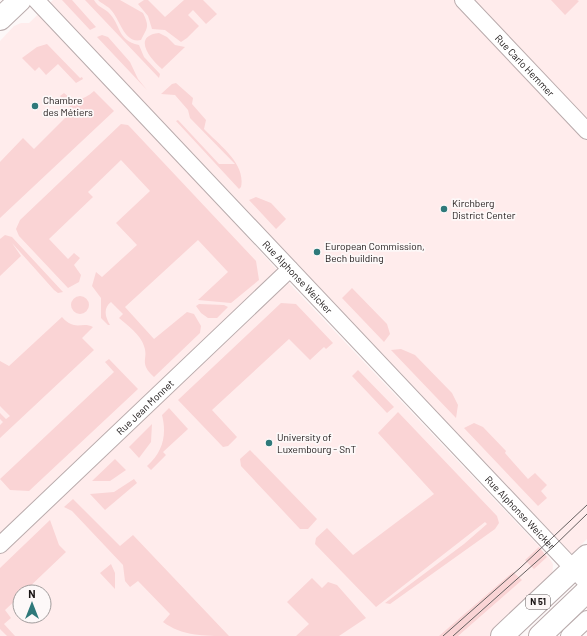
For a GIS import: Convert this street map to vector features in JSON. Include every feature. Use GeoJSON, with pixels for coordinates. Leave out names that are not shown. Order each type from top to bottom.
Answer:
{"type":"FeatureCollection","features":[{"type":"Feature","properties":{"kind":"main road"},"geometry":{"type":"LineString","coordinates":[[0,19],[20,0]]}},
{"type":"Feature","properties":{"kind":"main road","name":"N 51"},"geometry":{"type":"LineString","coordinates":[[502,636],[577,565]]}},
{"type":"Feature","properties":{"kind":"main road","name":"N 51"},"geometry":{"type":"LineString","coordinates":[[540,636],[587,591]]}},
{"type":"Feature","properties":{"kind":"street","name":"Rue Alphonse Weicker"},"geometry":{"type":"LineString","coordinates":[[36,0],[290,269],[577,565]]}},
{"type":"Feature","properties":{"kind":"street","name":"Rue Carlo Hemmer"},"geometry":{"type":"LineString","coordinates":[[463,0],[587,131]]}},
{"type":"Feature","properties":{"kind":"street","name":"Rue Jean Monnet"},"geometry":{"type":"LineString","coordinates":[[0,545],[290,269]]}},
{"type":"Feature","properties":{"kind":"street"},"geometry":{"type":"LineString","coordinates":[[569,636],[587,619]]}},
{"type":"Feature","properties":{"kind":"shaded area"},"geometry":{"type":"Polygon","coordinates":[[[53,0],[587,0],[587,539],[572,554],[154,112],[143,101],[133,111],[289,283],[548,556],[553,564],[552,580],[496,636],[0,636],[0,41],[14,26],[21,23],[29,23],[53,0]]]}},
{"type":"Feature","properties":{"kind":"shaded area"},"geometry":{"type":"Polygon","coordinates":[[[62,0],[72,0],[96,27],[90,30],[62,0]]]}},
{"type":"Feature","properties":{"kind":"shaded area"},"geometry":{"type":"Polygon","coordinates":[[[85,0],[94,0],[108,12],[116,22],[120,32],[126,40],[139,45],[144,57],[160,74],[159,78],[85,0]]]}},
{"type":"Feature","properties":{"kind":"shaded area"},"geometry":{"type":"Polygon","coordinates":[[[98,0],[120,0],[143,13],[147,27],[141,40],[135,40],[126,35],[111,10],[98,0]]]}},
{"type":"Feature","properties":{"kind":"shaded area"},"geometry":{"type":"Polygon","coordinates":[[[144,0],[148,0],[165,17],[184,0],[203,0],[217,14],[206,24],[193,10],[188,15],[199,26],[181,42],[165,30],[152,29],[148,16],[138,4],[144,0]]]}},
{"type":"Feature","properties":{"kind":"shaded area"},"geometry":{"type":"Polygon","coordinates":[[[551,0],[577,0],[579,1],[565,15],[551,0]]]}},
{"type":"Feature","properties":{"kind":"shaded area"},"geometry":{"type":"Polygon","coordinates":[[[159,33],[167,37],[175,45],[185,47],[162,69],[149,54],[145,43],[146,39],[151,35],[159,33]]]}},
{"type":"Feature","properties":{"kind":"shaded area"},"geometry":{"type":"Polygon","coordinates":[[[102,35],[108,37],[130,62],[138,79],[147,90],[97,37],[102,35]]]}},
{"type":"Feature","properties":{"kind":"shaded area"},"geometry":{"type":"Polygon","coordinates":[[[47,44],[80,78],[82,77],[83,79],[76,83],[58,64],[46,75],[39,67],[35,71],[22,58],[37,47],[47,44]]]}},
{"type":"Feature","properties":{"kind":"shaded area"},"geometry":{"type":"Polygon","coordinates":[[[176,83],[193,98],[192,104],[206,120],[204,129],[224,148],[235,162],[241,178],[241,187],[239,189],[176,121],[178,120],[219,164],[235,164],[190,118],[188,110],[175,95],[161,94],[172,84],[176,83]]]}},
{"type":"Feature","properties":{"kind":"shaded area"},"geometry":{"type":"Polygon","coordinates":[[[94,91],[114,111],[0,218],[0,162],[23,138],[34,149],[73,110],[60,96],[64,93],[72,98],[79,99],[86,97],[94,91]]]}},
{"type":"Feature","properties":{"kind":"shaded area"},"geometry":{"type":"Polygon","coordinates":[[[121,124],[128,125],[130,127],[256,261],[259,280],[231,303],[198,300],[228,272],[198,240],[125,307],[154,339],[187,312],[194,314],[201,326],[200,333],[154,377],[146,368],[145,351],[140,338],[119,318],[123,314],[111,302],[108,304],[106,310],[107,319],[110,325],[108,325],[101,318],[101,298],[92,286],[96,272],[102,277],[137,245],[116,223],[150,191],[121,160],[88,192],[93,197],[49,239],[68,259],[74,253],[80,258],[74,265],[81,275],[79,282],[68,288],[19,236],[16,229],[20,220],[121,124]]]}},
{"type":"Feature","properties":{"kind":"shaded area"},"geometry":{"type":"Polygon","coordinates":[[[256,197],[271,203],[286,219],[276,229],[249,200],[256,197]]]}},
{"type":"Feature","properties":{"kind":"shaded area"},"geometry":{"type":"Polygon","coordinates":[[[5,235],[12,237],[63,292],[58,293],[54,290],[12,243],[21,256],[0,276],[0,239],[5,235]]]}},
{"type":"Feature","properties":{"kind":"shaded area"},"geometry":{"type":"Polygon","coordinates":[[[352,288],[387,324],[390,334],[384,342],[342,298],[352,288]]]}},
{"type":"Feature","properties":{"kind":"shaded area"},"geometry":{"type":"Polygon","coordinates":[[[80,296],[86,299],[89,305],[86,311],[80,314],[74,311],[71,305],[74,299],[80,296]]]}},
{"type":"Feature","properties":{"kind":"shaded area"},"geometry":{"type":"Polygon","coordinates":[[[281,303],[296,304],[333,343],[326,349],[324,347],[310,360],[289,339],[212,410],[237,437],[228,446],[223,447],[178,400],[281,303]]]}},
{"type":"Feature","properties":{"kind":"shaded area"},"geometry":{"type":"Polygon","coordinates":[[[199,304],[224,305],[228,307],[217,318],[208,318],[201,313],[196,306],[199,304]]]}},
{"type":"Feature","properties":{"kind":"shaded area"},"geometry":{"type":"Polygon","coordinates":[[[62,317],[71,324],[89,325],[93,327],[82,338],[94,350],[0,438],[0,425],[3,422],[0,419],[0,413],[6,419],[10,416],[0,406],[0,361],[9,366],[62,317]]]}},
{"type":"Feature","properties":{"kind":"shaded area"},"geometry":{"type":"Polygon","coordinates":[[[401,349],[415,355],[452,393],[458,405],[456,418],[391,350],[401,349]]]}},
{"type":"Feature","properties":{"kind":"shaded area"},"geometry":{"type":"Polygon","coordinates":[[[109,359],[138,389],[29,491],[10,490],[0,479],[114,372],[105,362],[109,359]]]}},
{"type":"Feature","properties":{"kind":"shaded area"},"geometry":{"type":"Polygon","coordinates":[[[358,370],[394,407],[387,413],[352,376],[358,370]]]}},
{"type":"Feature","properties":{"kind":"shaded area"},"geometry":{"type":"Polygon","coordinates":[[[169,408],[188,429],[163,452],[166,455],[151,470],[147,466],[157,455],[160,449],[164,436],[162,415],[169,408]]]}},
{"type":"Feature","properties":{"kind":"shaded area"},"geometry":{"type":"Polygon","coordinates":[[[398,412],[497,516],[499,523],[495,529],[390,604],[385,603],[464,544],[487,524],[485,522],[376,607],[315,544],[316,538],[327,528],[353,555],[434,494],[378,433],[398,412]]]}},
{"type":"Feature","properties":{"kind":"shaded area"},"geometry":{"type":"Polygon","coordinates":[[[474,423],[483,427],[506,451],[505,453],[528,479],[535,473],[547,485],[541,491],[547,498],[538,506],[464,428],[474,423]]]}},
{"type":"Feature","properties":{"kind":"shaded area"},"geometry":{"type":"Polygon","coordinates":[[[152,424],[151,442],[139,458],[129,447],[152,424]]]}},
{"type":"Feature","properties":{"kind":"shaded area"},"geometry":{"type":"Polygon","coordinates":[[[250,450],[317,519],[308,529],[300,529],[241,466],[240,459],[250,450]]]}},
{"type":"Feature","properties":{"kind":"shaded area"},"geometry":{"type":"Polygon","coordinates":[[[115,459],[126,470],[110,481],[92,481],[115,459]]]}},
{"type":"Feature","properties":{"kind":"shaded area"},"geometry":{"type":"Polygon","coordinates":[[[134,479],[137,483],[105,510],[90,494],[114,492],[134,479]]]}},
{"type":"Feature","properties":{"kind":"shaded area"},"geometry":{"type":"Polygon","coordinates":[[[73,499],[120,546],[133,535],[229,636],[185,633],[170,627],[163,622],[170,614],[138,581],[130,587],[125,581],[123,565],[72,511],[64,507],[73,499]]]}},
{"type":"Feature","properties":{"kind":"shaded area"},"geometry":{"type":"Polygon","coordinates":[[[50,520],[59,545],[66,552],[32,584],[12,584],[12,603],[5,610],[11,618],[4,624],[15,636],[7,636],[0,629],[0,568],[50,520]]]}},
{"type":"Feature","properties":{"kind":"shaded area"},"geometry":{"type":"Polygon","coordinates":[[[539,547],[547,557],[534,569],[525,560],[539,547]]]}},
{"type":"Feature","properties":{"kind":"shaded area"},"geometry":{"type":"Polygon","coordinates":[[[111,564],[115,573],[115,589],[100,573],[111,564]]]}},
{"type":"Feature","properties":{"kind":"shaded area"},"geometry":{"type":"Polygon","coordinates":[[[513,572],[522,580],[458,636],[439,636],[513,572]]]}},
{"type":"Feature","properties":{"kind":"shaded area"},"geometry":{"type":"Polygon","coordinates":[[[312,578],[322,588],[328,582],[337,585],[366,618],[339,636],[296,636],[309,624],[287,602],[312,578]]]}},
{"type":"Feature","properties":{"kind":"tram line"},"geometry":{"type":"LineString","coordinates":[[443,636],[520,568],[587,505]]}},
{"type":"Feature","properties":{"kind":"tram line"},"geometry":{"type":"LineString","coordinates":[[453,636],[553,547],[587,514]]}},
{"type":"Feature","properties":{"kind":"place","name":"Chambre des Métiers"},"geometry":{"type":"Point","coordinates":[35,106]}},
{"type":"Feature","properties":{"kind":"place","name":"Kirchberg District Center"},"geometry":{"type":"Point","coordinates":[444,209]}},
{"type":"Feature","properties":{"kind":"place","name":"European Commission, Bech building"},"geometry":{"type":"Point","coordinates":[317,252]}},
{"type":"Feature","properties":{"kind":"place","name":"University of Luxembourg - SnT"},"geometry":{"type":"Point","coordinates":[269,443]}}]}
